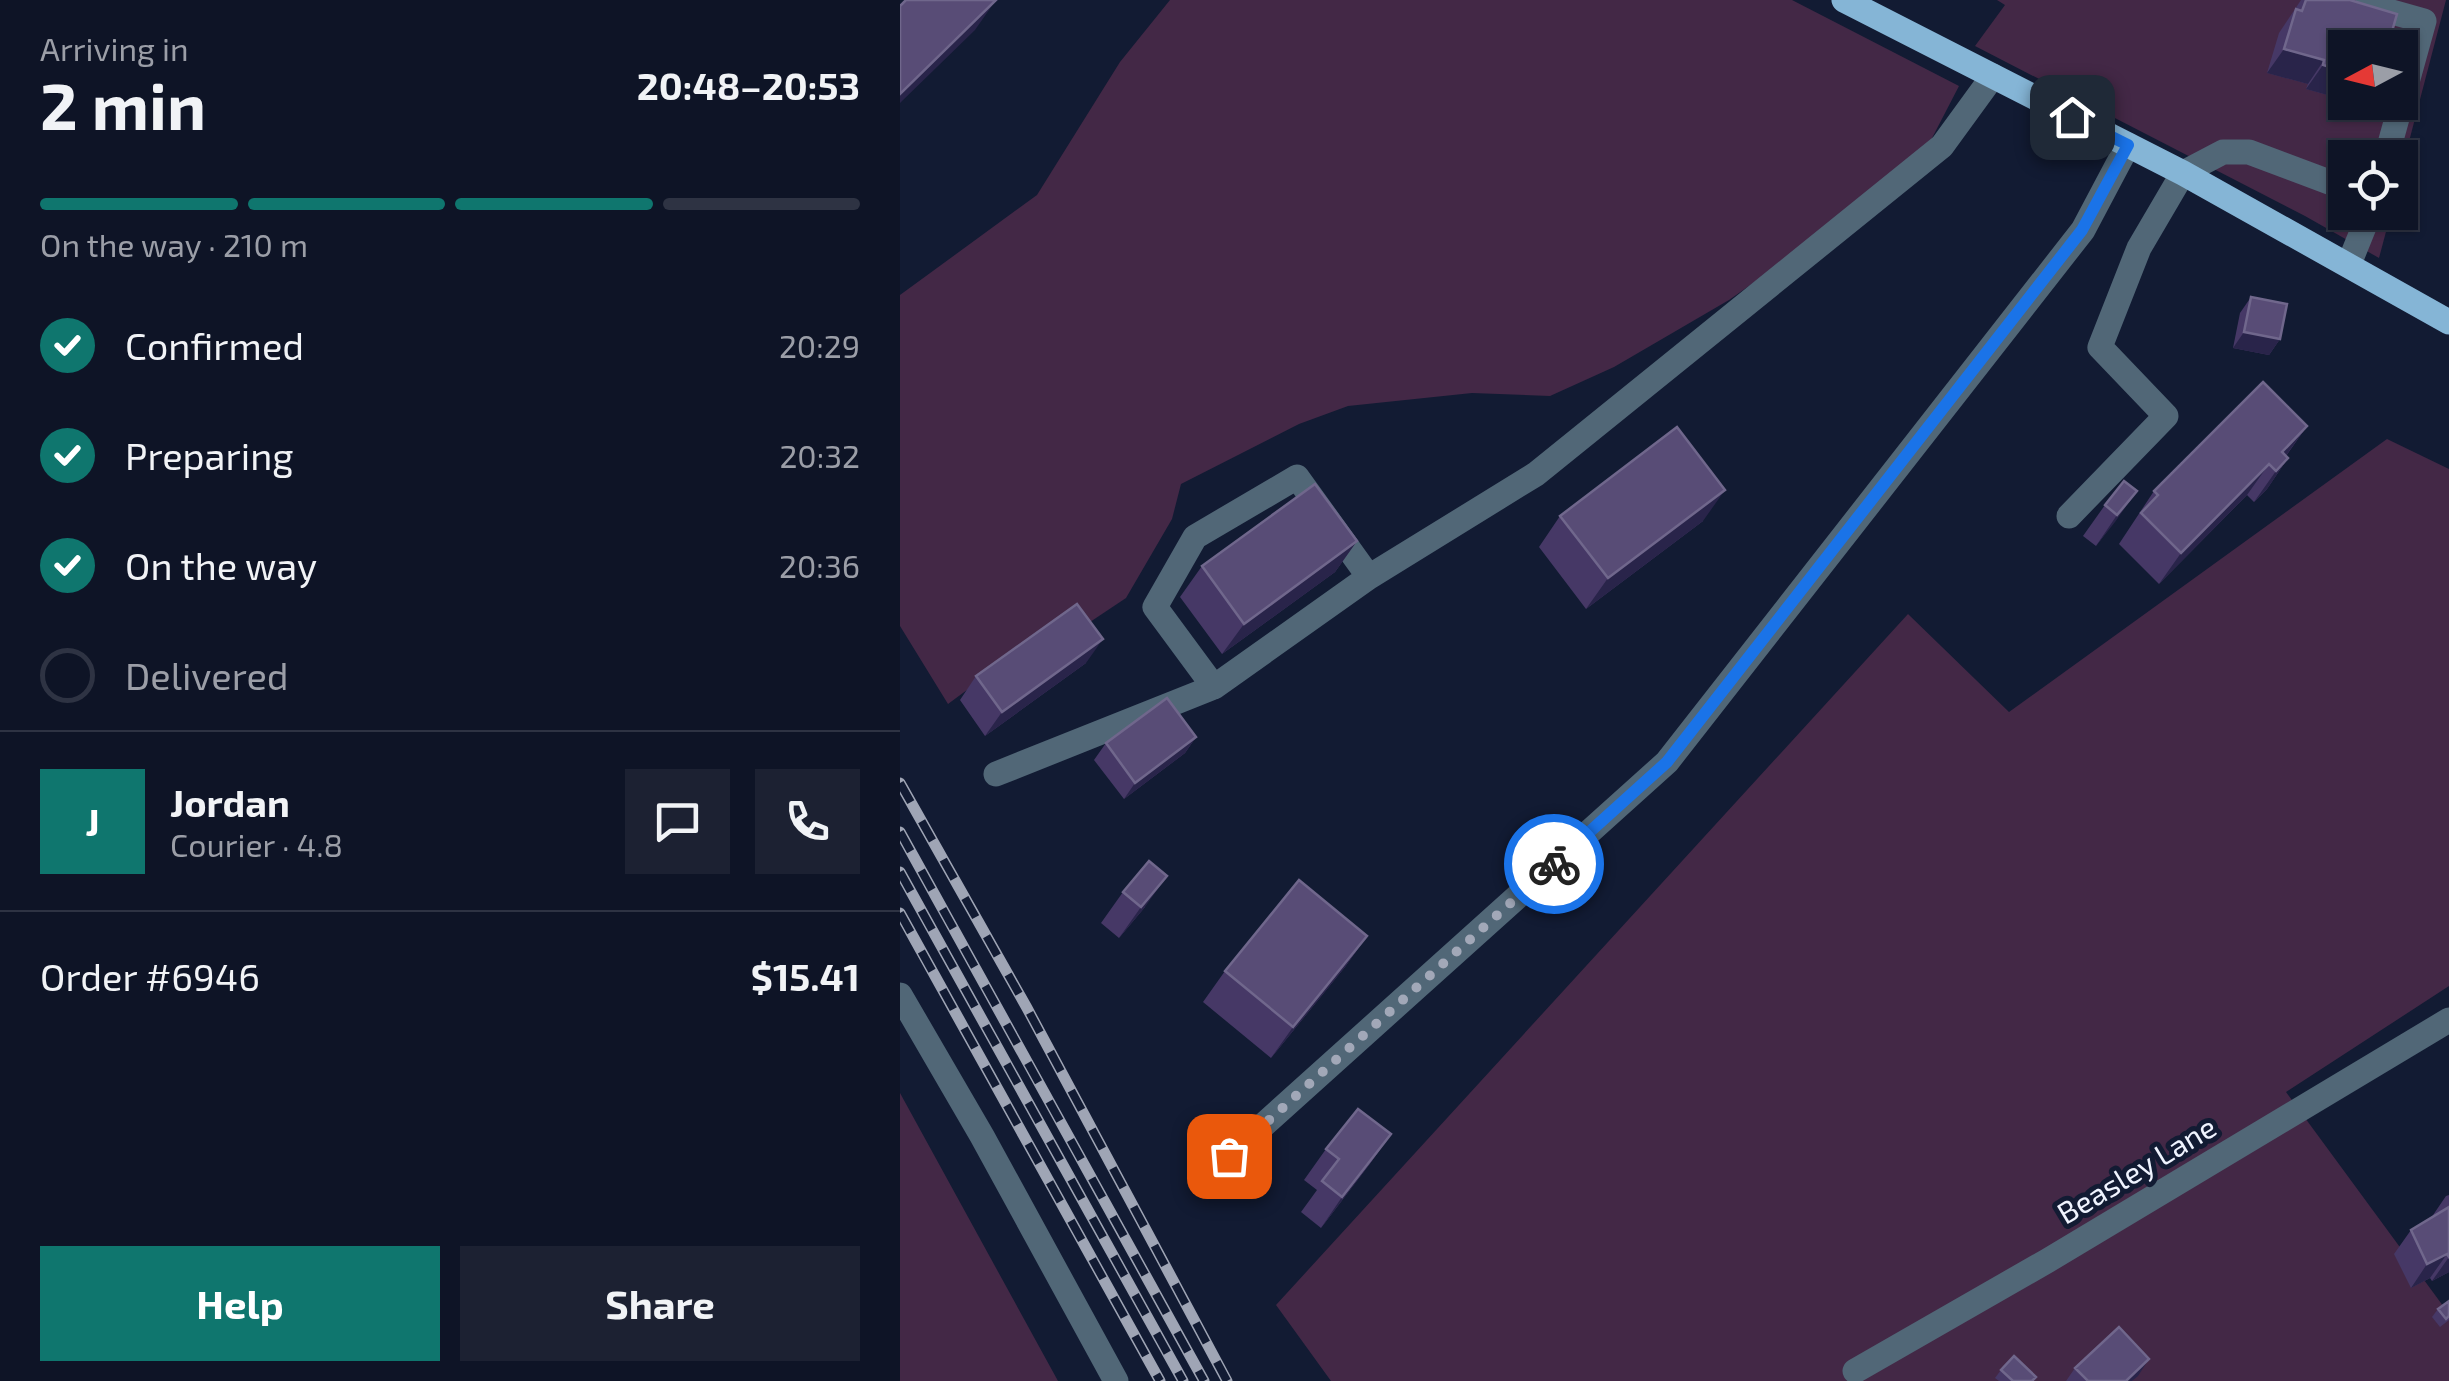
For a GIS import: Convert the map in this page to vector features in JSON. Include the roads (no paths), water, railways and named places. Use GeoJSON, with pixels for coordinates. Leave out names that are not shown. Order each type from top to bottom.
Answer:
{"type":"FeatureCollection","features":[{"type":"Feature","properties":{"kind":"main road"},"geometry":{"type":"LineString","coordinates":[[1844,0],[2183,173],[2449,322]]}},
{"type":"Feature","properties":{"kind":"street"},"geometry":{"type":"LineString","coordinates":[[2356,2],[2424,21],[2391,140]]}},
{"type":"Feature","properties":{"kind":"street"},"geometry":{"type":"LineString","coordinates":[[996,774],[1214,687],[1369,577],[1536,474],[1942,146],[1993,76]]}},
{"type":"Feature","properties":{"kind":"street"},"geometry":{"type":"LineString","coordinates":[[1229,1156],[1667,762],[2082,230],[2128,145]]}},
{"type":"Feature","properties":{"kind":"street"},"geometry":{"type":"LineString","coordinates":[[2069,516],[2166,416],[2100,347],[2139,248],[2183,173],[2223,152],[2235,150],[2328,182]]}},
{"type":"Feature","properties":{"kind":"street"},"geometry":{"type":"LineString","coordinates":[[2349,264],[2363,230]]}},
{"type":"Feature","properties":{"kind":"street"},"geometry":{"type":"LineString","coordinates":[[1214,687],[1156,607],[1195,537],[1297,477],[1369,577]]}},
{"type":"Feature","properties":{"kind":"street"},"geometry":{"type":"LineString","coordinates":[[900,996],[982,1136],[1116,1381]]}},
{"type":"Feature","properties":{"kind":"street","name":"Beasley Lane"},"geometry":{"type":"LineString","coordinates":[[1855,1371],[2449,1020]]}},
{"type":"Feature","properties":{"kind":"railway"},"geometry":{"type":"LineString","coordinates":[[900,783],[1027,1008],[1227,1381]]}},
{"type":"Feature","properties":{"kind":"railway"},"geometry":{"type":"LineString","coordinates":[[900,832],[1204,1381]]}},
{"type":"Feature","properties":{"kind":"railway"},"geometry":{"type":"LineString","coordinates":[[900,872],[1183,1381]]}},
{"type":"Feature","properties":{"kind":"railway"},"geometry":{"type":"LineString","coordinates":[[900,913],[1160,1381]]}}]}
